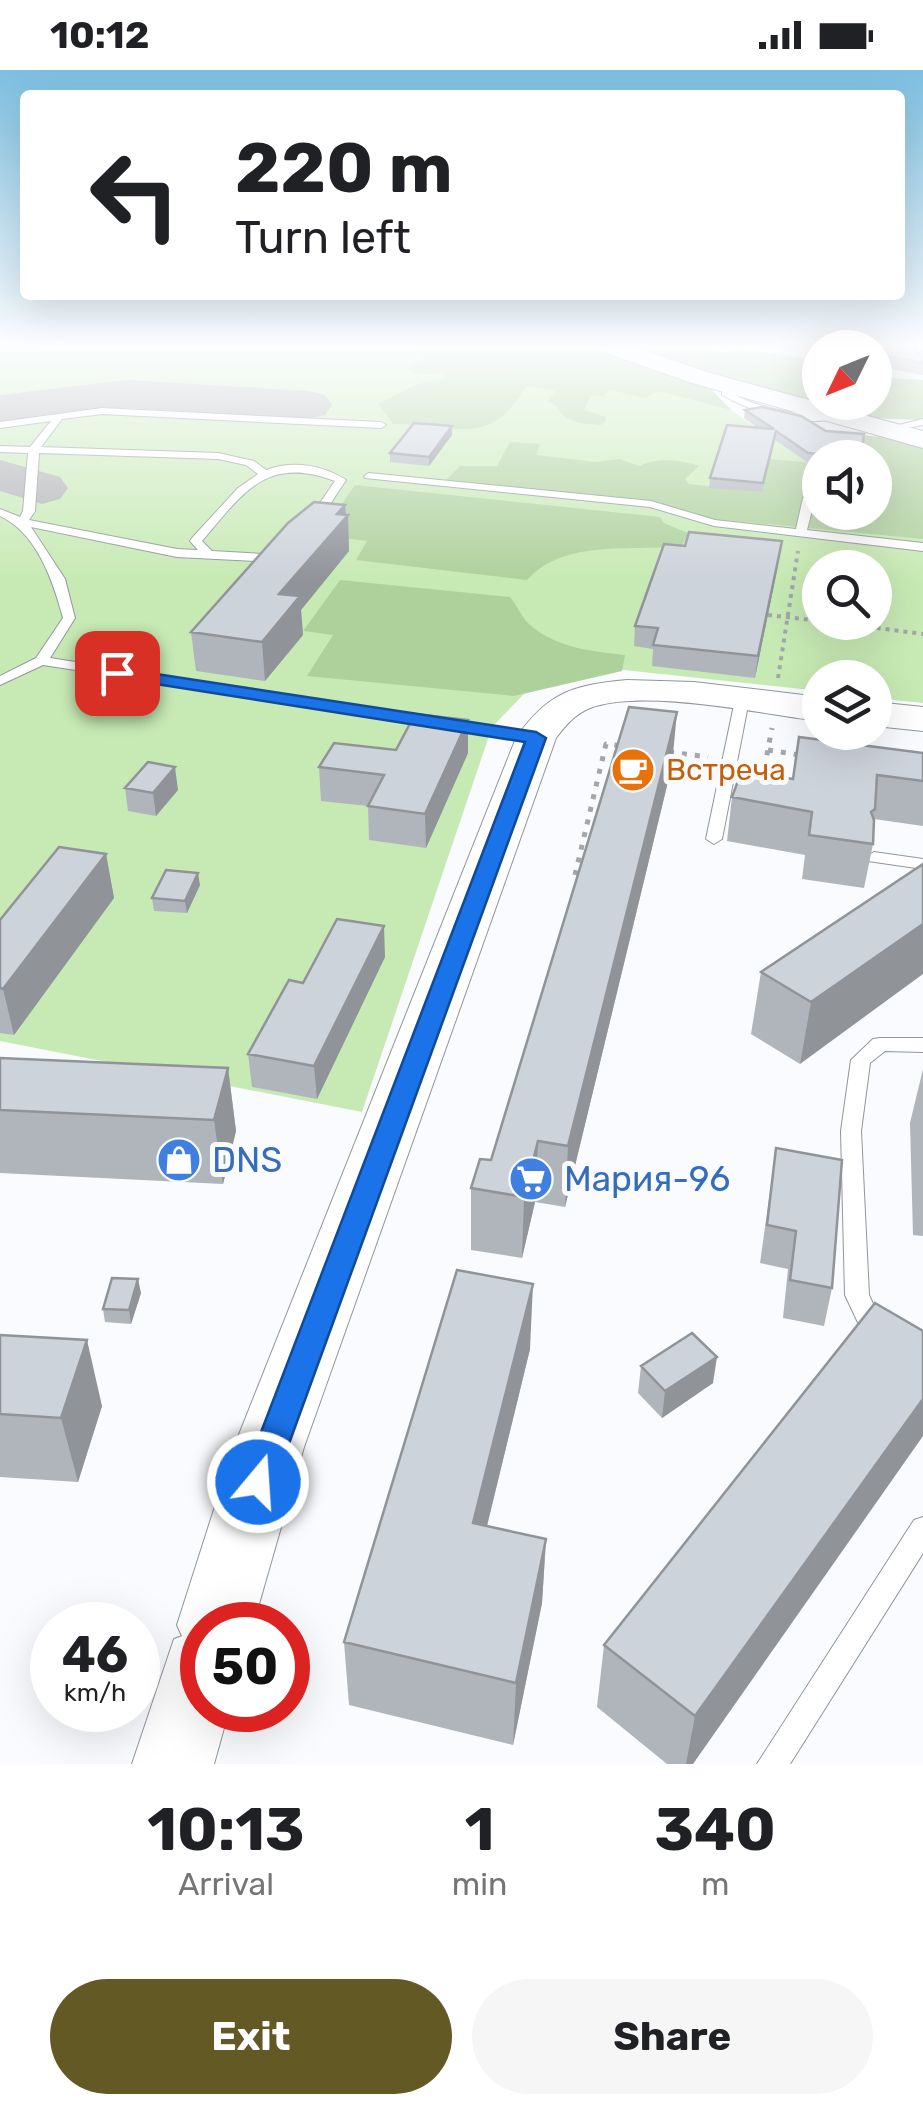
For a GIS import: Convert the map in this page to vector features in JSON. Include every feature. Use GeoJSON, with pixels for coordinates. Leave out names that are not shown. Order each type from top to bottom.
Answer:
{"type":"FeatureCollection","features":[{"type":"Feature","properties":{"kind":"main road"},"geometry":{"type":"LineString","coordinates":[[865,422],[923,440]]}},
{"type":"Feature","properties":{"kind":"main road"},"geometry":{"type":"LineString","coordinates":[[222,1602],[269,1447],[536,738],[555,712],[576,700],[622,691],[802,707]]}},
{"type":"Feature","properties":{"kind":"main road"},"geometry":{"type":"LineString","coordinates":[[892,716],[923,719]]}},
{"type":"Feature","properties":{"kind":"main road"},"geometry":{"type":"LineString","coordinates":[[173,1764],[183,1732]]}},
{"type":"Feature","properties":{"kind":"lane"},"geometry":{"type":"LineString","coordinates":[[22,522],[28,511],[34,449],[54,422]]}},
{"type":"Feature","properties":{"kind":"lane"},"geometry":{"type":"LineString","coordinates":[[322,422],[381,425]]}},
{"type":"Feature","properties":{"kind":"lane"},"geometry":{"type":"LineString","coordinates":[[887,428],[923,422]]}},
{"type":"Feature","properties":{"kind":"lane"},"geometry":{"type":"LineString","coordinates":[[0,449],[218,456],[250,463],[262,472]]}},
{"type":"Feature","properties":{"kind":"lane"},"geometry":{"type":"LineString","coordinates":[[163,550],[196,541],[262,472],[290,468],[326,472],[342,480],[305,530]]}},
{"type":"Feature","properties":{"kind":"lane"},"geometry":{"type":"LineString","coordinates":[[369,476],[651,504],[714,523],[923,546]]}},
{"type":"Feature","properties":{"kind":"lane"},"geometry":{"type":"LineString","coordinates":[[2,514],[22,522],[163,550],[269,560],[285,555]]}},
{"type":"Feature","properties":{"kind":"lane"},"geometry":{"type":"LineString","coordinates":[[0,681],[41,661],[69,618],[59,579],[22,522]]}},
{"type":"Feature","properties":{"kind":"lane"},"geometry":{"type":"LineString","coordinates":[[801,533],[802,529]]}},
{"type":"Feature","properties":{"kind":"lane"},"geometry":{"type":"LineString","coordinates":[[196,541],[208,556]]}},
{"type":"Feature","properties":{"kind":"lane"},"geometry":{"type":"LineString","coordinates":[[41,661],[536,738]]}},
{"type":"Feature","properties":{"kind":"lane"},"geometry":{"type":"LineString","coordinates":[[714,838],[730,760],[759,702]]}},
{"type":"Feature","properties":{"kind":"lane"},"geometry":{"type":"LineString","coordinates":[[874,857],[923,864]]}},
{"type":"Feature","properties":{"kind":"lane"},"geometry":{"type":"LineString","coordinates":[[893,1350],[878,1341],[857,1295],[851,1131],[861,1060],[880,1044],[923,1045]]}},
{"type":"Feature","properties":{"kind":"lane"},"geometry":{"type":"LineString","coordinates":[[772,1764],[923,1528]]}},
{"type":"Feature","properties":{"kind":"path"},"geometry":{"type":"LineString","coordinates":[[659,751],[766,765],[768,750],[759,702],[787,617],[801,533]]}},
{"type":"Feature","properties":{"kind":"path"},"geometry":{"type":"LineString","coordinates":[[768,614],[802,619]]}},
{"type":"Feature","properties":{"kind":"path"},"geometry":{"type":"LineString","coordinates":[[892,630],[923,634]]}},
{"type":"Feature","properties":{"kind":"path"},"geometry":{"type":"LineString","coordinates":[[575,876],[606,744],[641,748]]}},
{"type":"Feature","properties":{"kind":"path"},"geometry":{"type":"LineString","coordinates":[[768,750],[806,756]]}},
{"type":"Feature","properties":{"kind":"green space"},"geometry":{"type":"Polygon","coordinates":[[[0,422],[748,422],[754,426],[893,438],[923,447],[923,703],[892,700],[892,660],[802,660],[802,689],[615,669],[525,693],[492,727],[362,1112],[0,1041],[0,422]]]}},
{"type":"Feature","properties":{"kind":"green space"},"geometry":{"type":"Polygon","coordinates":[[[392,422],[492,422],[469,429],[392,422]]]}},
{"type":"Feature","properties":{"kind":"green space"},"geometry":{"type":"Polygon","coordinates":[[[754,426],[893,438],[923,447],[923,539],[829,530],[892,530],[892,440],[802,440],[802,456],[754,426]]]}},
{"type":"Feature","properties":{"kind":"green space"},"geometry":{"type":"Polygon","coordinates":[[[510,442],[540,444],[536,455],[596,462],[619,459],[640,466],[661,460],[685,462],[699,466],[685,479],[689,484],[761,492],[770,459],[802,462],[802,527],[714,519],[652,501],[445,481],[460,466],[497,466],[510,442]]]}},
{"type":"Feature","properties":{"kind":"green space"},"geometry":{"type":"Polygon","coordinates":[[[355,485],[660,517],[664,523],[688,533],[682,546],[580,552],[560,558],[527,580],[356,560],[367,541],[320,535],[355,485]]]}},
{"type":"Feature","properties":{"kind":"green space"},"geometry":{"type":"Polygon","coordinates":[[[340,580],[510,597],[528,623],[550,638],[574,647],[625,655],[622,671],[514,696],[307,676],[333,635],[303,631],[340,580]]]}},
{"type":"Feature","properties":{"kind":"building"},"geometry":{"type":"Polygon","coordinates":[[[763,422],[811,422],[826,431],[864,434],[863,440],[802,440],[802,449],[776,431],[763,483],[710,478],[727,425],[774,429],[763,422]]]}},
{"type":"Feature","properties":{"kind":"building"},"geometry":{"type":"Polygon","coordinates":[[[414,423],[452,426],[429,457],[390,453],[414,423]]]}},
{"type":"Feature","properties":{"kind":"building"},"geometry":{"type":"Polygon","coordinates":[[[314,502],[345,505],[337,514],[348,515],[279,594],[300,596],[262,642],[191,632],[288,523],[314,502]]]}},
{"type":"Feature","properties":{"kind":"building"},"geometry":{"type":"Polygon","coordinates":[[[689,532],[782,541],[758,656],[653,645],[658,628],[635,626],[664,544],[685,546],[689,532]]]}},
{"type":"Feature","properties":{"kind":"building"},"geometry":{"type":"Polygon","coordinates":[[[629,707],[677,712],[568,1146],[538,1141],[524,1197],[471,1188],[480,1159],[491,1160],[629,707]]]}},
{"type":"Feature","properties":{"kind":"building"},"geometry":{"type":"Polygon","coordinates":[[[415,714],[468,720],[425,814],[368,806],[384,775],[319,767],[334,743],[396,750],[415,714]]]}},
{"type":"Feature","properties":{"kind":"building"},"geometry":{"type":"Polygon","coordinates":[[[799,737],[802,750],[892,749],[923,753],[923,781],[877,775],[875,809],[871,812],[873,844],[809,835],[812,812],[732,797],[742,770],[793,779],[799,737]]]}},
{"type":"Feature","properties":{"kind":"building"},"geometry":{"type":"Polygon","coordinates":[[[148,762],[175,767],[153,793],[125,788],[148,762]]]}},
{"type":"Feature","properties":{"kind":"building"},"geometry":{"type":"Polygon","coordinates":[[[59,847],[106,854],[0,988],[0,920],[59,847]]]}},
{"type":"Feature","properties":{"kind":"building"},"geometry":{"type":"Polygon","coordinates":[[[923,864],[923,924],[811,1002],[761,972],[923,864]]]}},
{"type":"Feature","properties":{"kind":"building"},"geometry":{"type":"Polygon","coordinates":[[[166,870],[198,873],[185,901],[152,898],[166,870]]]}},
{"type":"Feature","properties":{"kind":"building"},"geometry":{"type":"Polygon","coordinates":[[[337,919],[384,926],[314,1066],[248,1054],[289,980],[303,983],[337,919]]]}},
{"type":"Feature","properties":{"kind":"building"},"geometry":{"type":"Polygon","coordinates":[[[0,1058],[228,1068],[214,1120],[0,1110],[0,1058]]]}},
{"type":"Feature","properties":{"kind":"building"},"geometry":{"type":"Polygon","coordinates":[[[776,1148],[842,1160],[832,1288],[790,1280],[796,1231],[767,1225],[776,1148]]]}},
{"type":"Feature","properties":{"kind":"building"},"geometry":{"type":"Polygon","coordinates":[[[457,1270],[533,1284],[473,1523],[546,1539],[516,1683],[344,1642],[457,1270]]]}},
{"type":"Feature","properties":{"kind":"building"},"geometry":{"type":"Polygon","coordinates":[[[112,1278],[138,1279],[129,1310],[103,1309],[112,1278]]]}},
{"type":"Feature","properties":{"kind":"building"},"geometry":{"type":"Polygon","coordinates":[[[875,1303],[923,1331],[923,1399],[695,1716],[604,1645],[875,1303]]]}},
{"type":"Feature","properties":{"kind":"building"},"geometry":{"type":"Polygon","coordinates":[[[692,1333],[717,1357],[665,1391],[641,1366],[692,1333]]]}},
{"type":"Feature","properties":{"kind":"building"},"geometry":{"type":"Polygon","coordinates":[[[0,1335],[87,1340],[61,1418],[0,1414],[0,1335]]]}},
{"type":"Feature","properties":{"kind":"taxiway"},"geometry":{"type":"LineString","coordinates":[[0,475],[42,488]]}},
{"type":"Feature","properties":{"kind":"place","name":"Встреча"},"geometry":{"type":"Point","coordinates":[633,770]}},
{"type":"Feature","properties":{"kind":"place","name":"DNS"},"geometry":{"type":"Point","coordinates":[179,1160]}},
{"type":"Feature","properties":{"kind":"place","name":"Мария-96"},"geometry":{"type":"Point","coordinates":[531,1179]}},
{"type":"Feature","properties":{"kind":"route"},"geometry":{"type":"LineString","coordinates":[[117,673],[536,738],[258,1482]]}}]}
